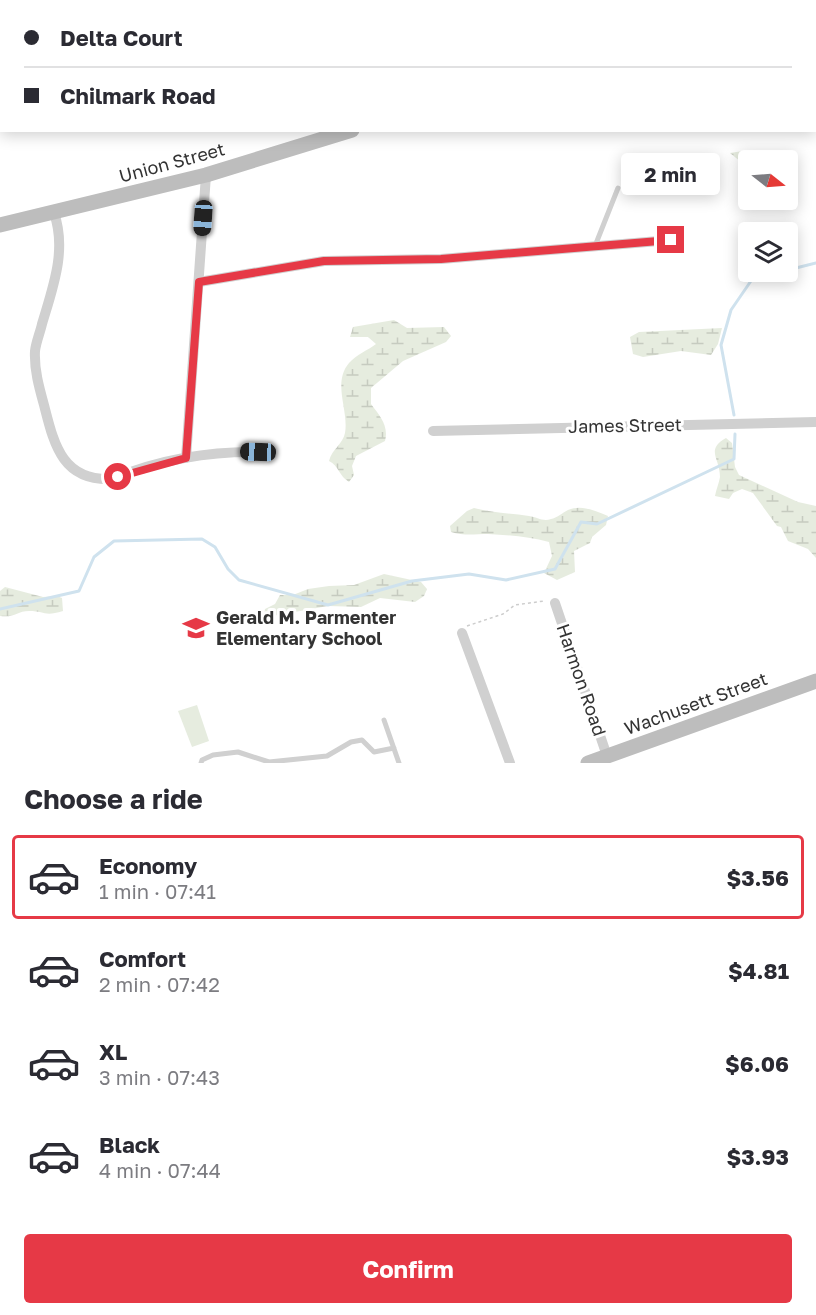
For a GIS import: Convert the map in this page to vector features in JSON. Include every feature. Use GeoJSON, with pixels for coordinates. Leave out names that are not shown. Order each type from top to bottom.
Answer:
{"type":"FeatureCollection","features":[{"type":"Feature","properties":{"kind":"main road","name":"Union Street"},"geometry":{"type":"LineString","coordinates":[[0,225],[206,175],[346,132]]}},
{"type":"Feature","properties":{"kind":"main road","name":"Wachusett Street"},"geometry":{"type":"LineString","coordinates":[[588,763],[608,759],[816,681]]}},
{"type":"Feature","properties":{"kind":"street"},"geometry":{"type":"LineString","coordinates":[[186,458],[206,175]]}},
{"type":"Feature","properties":{"kind":"street"},"geometry":{"type":"LineString","coordinates":[[54,213],[60,236],[59,262],[35,349],[36,376],[54,444],[61,456],[73,469],[104,480],[186,458],[224,452],[258,452]]}},
{"type":"Feature","properties":{"kind":"street"},"geometry":{"type":"LineString","coordinates":[[199,282],[324,261],[441,259],[671,240]]}},
{"type":"Feature","properties":{"kind":"street","name":"James Street"},"geometry":{"type":"LineString","coordinates":[[433,430],[816,422]]}},
{"type":"Feature","properties":{"kind":"street","name":"Harmon Road"},"geometry":{"type":"LineString","coordinates":[[555,603],[608,759]]}},
{"type":"Feature","properties":{"kind":"street"},"geometry":{"type":"LineString","coordinates":[[462,633],[510,763]]}},
{"type":"Feature","properties":{"kind":"lane"},"geometry":{"type":"LineString","coordinates":[[595,246],[618,188]]}},
{"type":"Feature","properties":{"kind":"lane"},"geometry":{"type":"LineString","coordinates":[[384,720],[399,763]]}},
{"type":"Feature","properties":{"kind":"lane"},"geometry":{"type":"LineString","coordinates":[[201,763],[202,760],[213,755],[238,752],[269,762],[327,756],[351,742],[362,740],[374,752],[394,748]]}},
{"type":"Feature","properties":{"kind":"path"},"geometry":{"type":"LineString","coordinates":[[462,633],[469,624],[503,614],[515,605],[548,601],[555,603]]}},
{"type":"Feature","properties":{"kind":"green space"},"geometry":{"type":"Polygon","coordinates":[[[738,152],[738,160],[730,153],[738,152]]]}},
{"type":"Feature","properties":{"kind":"green space"},"geometry":{"type":"Polygon","coordinates":[[[394,320],[407,328],[444,327],[451,336],[446,342],[403,361],[371,388],[371,404],[385,426],[385,441],[356,456],[352,466],[354,475],[349,482],[329,461],[345,433],[342,379],[349,363],[376,344],[368,337],[350,337],[353,327],[394,320]]]}},
{"type":"Feature","properties":{"kind":"green space"},"geometry":{"type":"Polygon","coordinates":[[[722,328],[718,344],[711,355],[681,351],[643,357],[633,354],[630,337],[639,332],[722,328]]]}},
{"type":"Feature","properties":{"kind":"green space"},"geometry":{"type":"Polygon","coordinates":[[[726,438],[732,443],[735,467],[739,475],[798,502],[816,506],[816,558],[808,549],[788,541],[781,527],[777,526],[753,493],[742,489],[733,493],[729,499],[715,496],[720,477],[715,451],[716,446],[726,438]]]}},
{"type":"Feature","properties":{"kind":"green space"},"geometry":{"type":"Polygon","coordinates":[[[474,508],[545,520],[555,518],[573,508],[588,509],[608,516],[606,525],[592,537],[590,543],[574,551],[575,572],[557,580],[544,573],[552,556],[549,542],[511,536],[451,532],[450,526],[474,508]]]}},
{"type":"Feature","properties":{"kind":"green space"},"geometry":{"type":"Polygon","coordinates":[[[384,574],[421,582],[427,589],[424,596],[415,602],[380,598],[361,607],[328,606],[272,616],[264,615],[265,609],[275,604],[280,595],[293,595],[308,589],[329,586],[354,585],[384,574]]]}},
{"type":"Feature","properties":{"kind":"green space"},"geometry":{"type":"Polygon","coordinates":[[[5,587],[43,597],[62,598],[63,611],[48,614],[25,611],[0,616],[0,591],[5,587]]]}},
{"type":"Feature","properties":{"kind":"green space"},"geometry":{"type":"Polygon","coordinates":[[[197,705],[209,741],[192,747],[178,711],[197,705]]]}},
{"type":"Feature","properties":{"kind":"waterway"},"geometry":{"type":"LineString","coordinates":[[798,268],[816,263]]}},
{"type":"Feature","properties":{"kind":"waterway"},"geometry":{"type":"LineString","coordinates":[[734,415],[721,345],[731,310],[750,282]]}},
{"type":"Feature","properties":{"kind":"waterway"},"geometry":{"type":"LineString","coordinates":[[0,609],[79,591],[94,557],[114,541],[202,539],[215,547],[228,569],[239,580],[328,605],[412,581],[469,574],[506,580],[555,569],[581,522],[597,524],[734,459],[735,434]]}},
{"type":"Feature","properties":{"kind":"place","name":"Gerald M. Parmenter Elementary School"},"geometry":{"type":"Point","coordinates":[196,628]}},
{"type":"Feature","properties":{"kind":"route"},"geometry":{"type":"LineString","coordinates":[[118,477],[186,458],[199,282],[310,262],[441,259],[671,240]]}}]}
